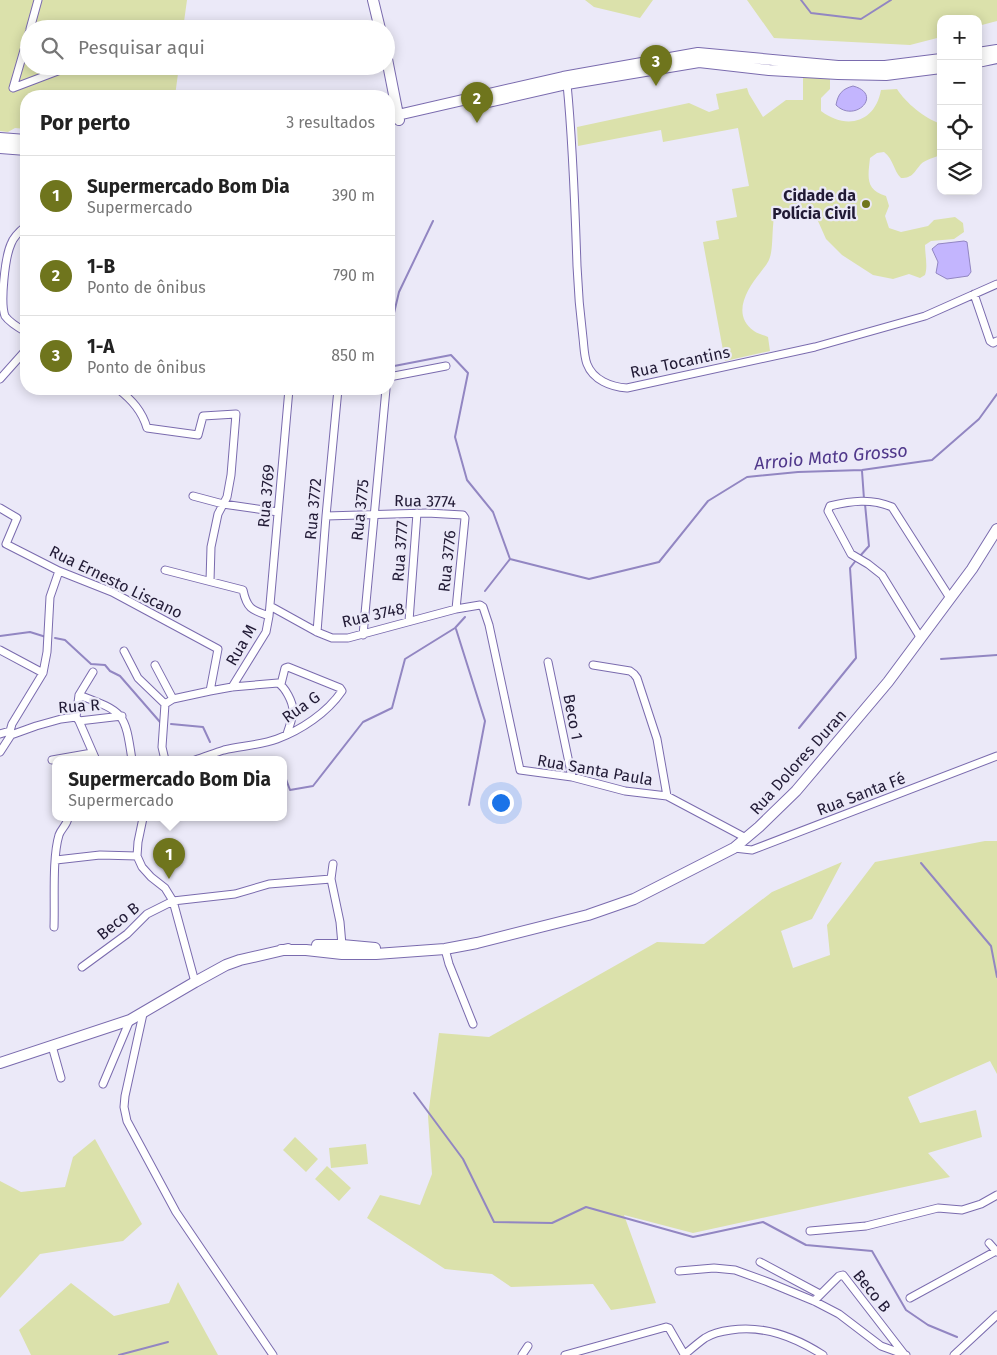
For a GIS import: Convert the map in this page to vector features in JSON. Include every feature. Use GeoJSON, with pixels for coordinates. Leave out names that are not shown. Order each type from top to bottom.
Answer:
{"type":"FeatureCollection","features":[{"type":"Feature","properties":{"kind":"street"},"geometry":{"type":"LineString","coordinates":[[32,20],[38,0]]}},
{"type":"Feature","properties":{"kind":"street"},"geometry":{"type":"LineString","coordinates":[[373,0],[378,20]]}},
{"type":"Feature","properties":{"kind":"street"},"geometry":{"type":"LineString","coordinates":[[982,52],[997,50]]}},
{"type":"Feature","properties":{"kind":"street"},"geometry":{"type":"LineString","coordinates":[[395,119],[563,77],[698,53],[838,66],[885,66],[937,60]]}},
{"type":"Feature","properties":{"kind":"street"},"geometry":{"type":"LineString","coordinates":[[982,61],[997,58]]}},
{"type":"Feature","properties":{"kind":"street"},"geometry":{"type":"LineString","coordinates":[[395,119],[567,84],[699,62],[769,70],[838,74],[886,75],[937,69]]}},
{"type":"Feature","properties":{"kind":"street"},"geometry":{"type":"LineString","coordinates":[[20,64],[13,88],[47,75]]}},
{"type":"Feature","properties":{"kind":"street"},"geometry":{"type":"LineString","coordinates":[[389,75],[390,90]]}},
{"type":"Feature","properties":{"kind":"street","name":"Rua Tocantins"},"geometry":{"type":"LineString","coordinates":[[567,84],[574,178],[578,297],[585,354],[587,365],[606,384],[627,388],[815,347],[925,316],[997,284]]}},
{"type":"Feature","properties":{"kind":"street"},"geometry":{"type":"LineString","coordinates":[[4,143],[20,145]]}},
{"type":"Feature","properties":{"kind":"street"},"geometry":{"type":"LineString","coordinates":[[20,232],[11,242],[4,273],[2,303],[4,314],[9,321],[20,328]]}},
{"type":"Feature","properties":{"kind":"street"},"geometry":{"type":"LineString","coordinates":[[974,294],[990,341],[993,343],[997,341]]}},
{"type":"Feature","properties":{"kind":"street"},"geometry":{"type":"LineString","coordinates":[[0,379],[20,357]]}},
{"type":"Feature","properties":{"kind":"street"},"geometry":{"type":"LineString","coordinates":[[395,376],[446,366]]}},
{"type":"Feature","properties":{"kind":"street"},"geometry":{"type":"LineString","coordinates":[[124,395],[143,415],[147,428],[198,435],[203,416],[236,414],[231,475],[227,497],[218,514],[211,547],[210,581]]}},
{"type":"Feature","properties":{"kind":"street","name":"Rua 3769"},"geometry":{"type":"LineString","coordinates":[[270,606],[288,395]]}},
{"type":"Feature","properties":{"kind":"street","name":"Rua 3772"},"geometry":{"type":"LineString","coordinates":[[317,632],[337,395]]}},
{"type":"Feature","properties":{"kind":"street","name":"Rua 3775"},"geometry":{"type":"LineString","coordinates":[[363,635],[385,395]]}},
{"type":"Feature","properties":{"kind":"street"},"geometry":{"type":"LineString","coordinates":[[193,496],[223,504],[278,512]]}},
{"type":"Feature","properties":{"kind":"street"},"geometry":{"type":"LineString","coordinates":[[920,638],[882,575],[851,554],[828,511],[830,506],[849,501],[869,501],[892,507],[950,598]]}},
{"type":"Feature","properties":{"kind":"street","name":"Rua Ernesto Liscano"},"geometry":{"type":"LineString","coordinates":[[0,508],[17,518],[3,546],[112,592],[218,649],[210,691]]}},
{"type":"Feature","properties":{"kind":"street","name":"Rua 3774"},"geometry":{"type":"LineString","coordinates":[[326,516],[373,516],[417,513],[464,516]]}},
{"type":"Feature","properties":{"kind":"street","name":"Rua 3777"},"geometry":{"type":"LineString","coordinates":[[409,621],[417,513]]}},
{"type":"Feature","properties":{"kind":"street","name":"Rua 3776"},"geometry":{"type":"LineString","coordinates":[[456,609],[464,516]]}},
{"type":"Feature","properties":{"kind":"street","name":"Rua Dolores Duran"},"geometry":{"type":"LineString","coordinates":[[0,1063],[130,1020],[194,982],[240,960],[312,945],[342,951],[402,951],[445,949],[478,944],[588,915],[634,899],[734,848],[799,788],[888,682],[972,569],[997,529]]}},
{"type":"Feature","properties":{"kind":"street"},"geometry":{"type":"LineString","coordinates":[[165,570],[243,590],[250,609],[269,616],[270,606]]}},
{"type":"Feature","properties":{"kind":"street"},"geometry":{"type":"LineString","coordinates":[[0,752],[10,733],[12,724],[43,674],[47,652],[50,596],[59,571]]}},
{"type":"Feature","properties":{"kind":"street","name":"Rua Santa Paula"},"geometry":{"type":"LineString","coordinates":[[441,612],[476,604],[483,607],[520,770],[572,777],[625,791],[667,796],[746,838]]}},
{"type":"Feature","properties":{"kind":"street","name":"Rua 3748"},"geometry":{"type":"LineString","coordinates":[[270,606],[317,632],[332,638],[348,638],[363,635],[441,612]]}},
{"type":"Feature","properties":{"kind":"street","name":"Rua M"},"geometry":{"type":"LineString","coordinates":[[232,687],[266,632],[269,616]]}},
{"type":"Feature","properties":{"kind":"street"},"geometry":{"type":"LineString","coordinates":[[0,650],[43,674]]}},
{"type":"Feature","properties":{"kind":"street"},"geometry":{"type":"LineString","coordinates":[[124,651],[138,678],[164,704],[162,747],[164,756]]}},
{"type":"Feature","properties":{"kind":"street","name":"Beco 1"},"geometry":{"type":"LineString","coordinates":[[548,662],[572,777]]}},
{"type":"Feature","properties":{"kind":"street"},"geometry":{"type":"LineString","coordinates":[[155,665],[173,699]]}},
{"type":"Feature","properties":{"kind":"street"},"geometry":{"type":"LineString","coordinates":[[593,665],[630,671],[634,674],[657,739],[667,796]]}},
{"type":"Feature","properties":{"kind":"street","name":"Rua G"},"geometry":{"type":"LineString","coordinates":[[206,756],[276,739],[287,734],[320,714],[338,697],[342,689],[288,667],[285,668],[281,684]]}},
{"type":"Feature","properties":{"kind":"street"},"geometry":{"type":"LineString","coordinates":[[93,672],[79,695],[78,719],[94,756]]}},
{"type":"Feature","properties":{"kind":"street"},"geometry":{"type":"LineString","coordinates":[[164,704],[173,699],[232,687],[281,684],[293,710],[287,734]]}},
{"type":"Feature","properties":{"kind":"street"},"geometry":{"type":"LineString","coordinates":[[79,695],[105,705],[122,716],[129,739],[131,756]]}},
{"type":"Feature","properties":{"kind":"street","name":"Rua R"},"geometry":{"type":"LineString","coordinates":[[0,734],[44,724],[78,719],[122,716]]}},
{"type":"Feature","properties":{"kind":"street","name":"Rua Santa Fé"},"geometry":{"type":"LineString","coordinates":[[734,848],[752,850],[997,756]]}},
{"type":"Feature","properties":{"kind":"street"},"geometry":{"type":"LineString","coordinates":[[54,927],[56,860],[59,833],[67,821]]}},
{"type":"Feature","properties":{"kind":"street"},"geometry":{"type":"LineString","coordinates":[[143,821],[137,856],[142,867],[165,888],[174,901],[194,982]]}},
{"type":"Feature","properties":{"kind":"street"},"geometry":{"type":"LineString","coordinates":[[56,860],[79,859],[100,855],[137,856]]}},
{"type":"Feature","properties":{"kind":"street"},"geometry":{"type":"LineString","coordinates":[[333,864],[330,879],[340,922],[342,951]]}},
{"type":"Feature","properties":{"kind":"street","name":"Beco B"},"geometry":{"type":"LineString","coordinates":[[82,967],[127,934],[147,914],[174,901],[235,894],[269,884],[330,879]]}},
{"type":"Feature","properties":{"kind":"street"},"geometry":{"type":"LineString","coordinates":[[445,949],[449,964],[474,1024]]}},
{"type":"Feature","properties":{"kind":"street"},"geometry":{"type":"LineString","coordinates":[[142,1014],[125,1096],[124,1108],[127,1121],[176,1212],[273,1355]]}},
{"type":"Feature","properties":{"kind":"street"},"geometry":{"type":"LineString","coordinates":[[103,1084],[130,1020]]}},
{"type":"Feature","properties":{"kind":"street"},"geometry":{"type":"LineString","coordinates":[[52,1046],[61,1078]]}},
{"type":"Feature","properties":{"kind":"street"},"geometry":{"type":"LineString","coordinates":[[810,1230],[866,1226],[938,1208],[962,1210],[981,1204],[997,1195]]}},
{"type":"Feature","properties":{"kind":"street"},"geometry":{"type":"LineString","coordinates":[[910,1298],[996,1251],[989,1243]]}},
{"type":"Feature","properties":{"kind":"street"},"geometry":{"type":"LineString","coordinates":[[760,1262],[820,1294]]}},
{"type":"Feature","properties":{"kind":"street"},"geometry":{"type":"LineString","coordinates":[[679,1270],[714,1268],[735,1270],[814,1301],[839,1314],[881,1346],[905,1354]]}},
{"type":"Feature","properties":{"kind":"street","name":"Beco B"},"geometry":{"type":"LineString","coordinates":[[814,1301],[838,1276],[843,1275],[905,1354]]}},
{"type":"Feature","properties":{"kind":"street"},"geometry":{"type":"LineString","coordinates":[[954,1355],[997,1315]]}},
{"type":"Feature","properties":{"kind":"street"},"geometry":{"type":"LineString","coordinates":[[565,1355],[666,1326],[684,1355],[706,1337],[739,1329],[759,1329],[789,1337],[823,1355]]}},
{"type":"Feature","properties":{"kind":"street"},"geometry":{"type":"LineString","coordinates":[[522,1355],[528,1346]]}},
{"type":"Feature","properties":{"kind":"green space"},"geometry":{"type":"Polygon","coordinates":[[[0,0],[187,0],[184,20],[20,20],[20,75],[178,75],[176,90],[20,90],[20,128],[15,128],[8,132],[0,131],[0,0]]]}},
{"type":"Feature","properties":{"kind":"green space"},"geometry":{"type":"Polygon","coordinates":[[[585,0],[653,0],[640,18],[594,7],[585,0]]]}},
{"type":"Feature","properties":{"kind":"green space"},"geometry":{"type":"Polygon","coordinates":[[[747,0],[997,0],[997,21],[982,25],[982,15],[937,15],[937,38],[910,45],[774,38],[747,0]]]}},
{"type":"Feature","properties":{"kind":"green space"},"geometry":{"type":"Polygon","coordinates":[[[803,77],[830,79],[830,89],[821,98],[821,111],[840,120],[858,120],[873,110],[881,90],[897,89],[916,110],[937,122],[937,156],[921,164],[911,176],[905,178],[901,178],[896,172],[892,162],[884,152],[877,153],[870,158],[869,182],[874,190],[886,196],[889,206],[885,216],[889,228],[901,232],[928,226],[934,220],[955,217],[963,223],[964,232],[954,239],[931,241],[925,245],[925,275],[920,278],[909,274],[893,279],[873,275],[842,255],[826,239],[818,221],[805,210],[785,208],[774,218],[772,249],[769,259],[746,294],[742,310],[747,325],[756,332],[768,337],[770,351],[725,361],[703,242],[719,239],[716,221],[737,217],[732,189],[749,186],[738,128],[663,142],[661,130],[578,146],[577,127],[689,103],[709,112],[719,109],[716,94],[747,88],[763,117],[786,100],[803,100],[803,77]]]}},
{"type":"Feature","properties":{"kind":"green space"},"geometry":{"type":"Polygon","coordinates":[[[985,841],[997,841],[997,1074],[990,1061],[908,1097],[920,1123],[976,1110],[982,1137],[928,1153],[950,1177],[693,1233],[624,1215],[656,1303],[611,1310],[593,1284],[511,1287],[492,1274],[445,1269],[367,1218],[380,1195],[420,1205],[432,1174],[428,1116],[439,1033],[489,1037],[657,942],[704,944],[772,892],[842,862],[812,919],[781,931],[793,968],[830,955],[827,925],[875,862],[985,841]]]}},
{"type":"Feature","properties":{"kind":"green space"},"geometry":{"type":"Polygon","coordinates":[[[295,1137],[318,1159],[306,1172],[283,1150],[295,1137]]]}},
{"type":"Feature","properties":{"kind":"green space"},"geometry":{"type":"Polygon","coordinates":[[[95,1139],[142,1224],[123,1241],[40,1254],[0,1298],[0,1181],[21,1192],[65,1187],[73,1157],[95,1139]]]}},
{"type":"Feature","properties":{"kind":"green space"},"geometry":{"type":"Polygon","coordinates":[[[366,1144],[368,1164],[331,1168],[329,1148],[366,1144]]]}},
{"type":"Feature","properties":{"kind":"green space"},"geometry":{"type":"Polygon","coordinates":[[[327,1166],[351,1188],[339,1201],[315,1179],[327,1166]]]}},
{"type":"Feature","properties":{"kind":"green space"},"geometry":{"type":"Polygon","coordinates":[[[178,1282],[218,1355],[31,1355],[19,1330],[71,1283],[114,1316],[169,1303],[178,1282]]]}},
{"type":"Feature","properties":{"kind":"shaded area"},"geometry":{"type":"Polygon","coordinates":[[[853,86],[862,90],[866,95],[866,101],[858,109],[851,111],[843,110],[836,105],[838,98],[843,90],[853,86]]]}},
{"type":"Feature","properties":{"kind":"shaded area"},"geometry":{"type":"Polygon","coordinates":[[[967,242],[971,272],[968,276],[947,279],[936,273],[938,262],[932,249],[938,244],[967,242]]]}},
{"type":"Feature","properties":{"kind":"waterway"},"geometry":{"type":"LineString","coordinates":[[801,0],[811,13],[861,19],[891,0]]}},
{"type":"Feature","properties":{"kind":"waterway"},"geometry":{"type":"LineString","coordinates":[[395,309],[399,292],[433,221]]}},
{"type":"Feature","properties":{"kind":"waterway"},"geometry":{"type":"LineString","coordinates":[[395,366],[451,355],[468,373],[455,437],[467,480],[493,512],[510,559]]}},
{"type":"Feature","properties":{"kind":"waterway","name":"Arroio Mato Grosso"},"geometry":{"type":"LineString","coordinates":[[485,591],[510,559],[589,579],[659,562],[708,501],[747,477],[798,472],[862,470],[932,460],[979,419],[997,394]]}},
{"type":"Feature","properties":{"kind":"waterway"},"geometry":{"type":"LineString","coordinates":[[862,471],[864,499]]}},
{"type":"Feature","properties":{"kind":"waterway"},"geometry":{"type":"LineString","coordinates":[[860,556],[869,546],[865,504]]}},
{"type":"Feature","properties":{"kind":"waterway"},"geometry":{"type":"LineString","coordinates":[[799,728],[856,658],[850,568],[857,559]]}},
{"type":"Feature","properties":{"kind":"waterway","name":"Arroio Mato Grosso"},"geometry":{"type":"LineString","coordinates":[[287,782],[290,790],[313,786],[363,722],[392,708],[405,659],[455,628],[465,617]]}},
{"type":"Feature","properties":{"kind":"waterway"},"geometry":{"type":"LineString","coordinates":[[456,629],[485,721],[469,805]]}},
{"type":"Feature","properties":{"kind":"waterway","name":"Arroio Mato Grosso"},"geometry":{"type":"LineString","coordinates":[[0,636],[30,632],[46,637]]}},
{"type":"Feature","properties":{"kind":"waterway","name":"Arroio Mato Grosso"},"geometry":{"type":"LineString","coordinates":[[55,638],[65,640],[91,664],[105,665],[110,671],[120,676],[160,722]]}},
{"type":"Feature","properties":{"kind":"waterway"},"geometry":{"type":"LineString","coordinates":[[941,659],[997,655]]}},
{"type":"Feature","properties":{"kind":"waterway","name":"Arroio Mato Grosso"},"geometry":{"type":"LineString","coordinates":[[171,724],[203,727],[210,742]]}},
{"type":"Feature","properties":{"kind":"waterway"},"geometry":{"type":"LineString","coordinates":[[921,863],[991,946],[997,977]]}},
{"type":"Feature","properties":{"kind":"waterway"},"geometry":{"type":"LineString","coordinates":[[414,1093],[463,1159],[494,1222],[552,1223],[586,1207],[693,1237],[763,1222],[806,1245],[872,1251],[906,1310],[928,1325],[957,1337]]}},
{"type":"Feature","properties":{"kind":"waterway"},"geometry":{"type":"LineString","coordinates":[[119,1355],[168,1342]]}},
{"type":"Feature","properties":{"kind":"place","name":"1-A"},"geometry":{"type":"Point","coordinates":[656,86]}},
{"type":"Feature","properties":{"kind":"place","name":"1-B"},"geometry":{"type":"Point","coordinates":[477,123]}},
{"type":"Feature","properties":{"kind":"place","name":"Cidade da Polícia Civil"},"geometry":{"type":"Point","coordinates":[866,204]}},
{"type":"Feature","properties":{"kind":"place","name":"Supermercado Bom Dia"},"geometry":{"type":"Point","coordinates":[169,879]}}]}
